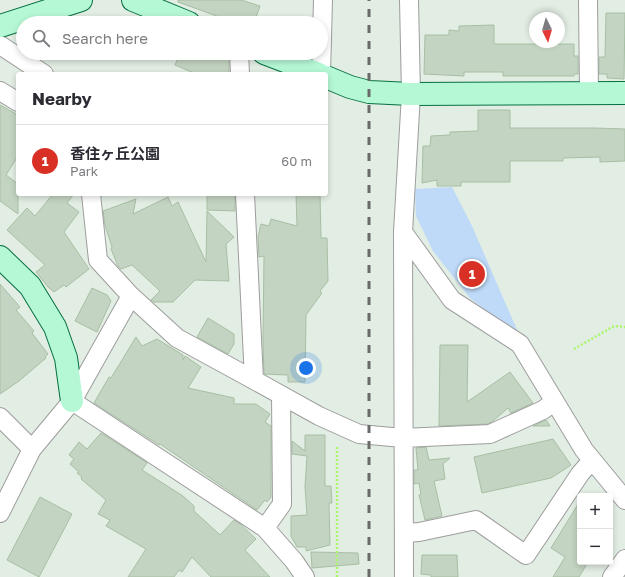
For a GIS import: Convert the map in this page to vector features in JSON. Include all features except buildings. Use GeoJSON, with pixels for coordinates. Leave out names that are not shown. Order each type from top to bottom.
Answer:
{"type":"FeatureCollection","features":[{"type":"Feature","properties":{"kind":"street"},"geometry":{"type":"LineString","coordinates":[[31,16],[81,0]]}},
{"type":"Feature","properties":{"kind":"street"},"geometry":{"type":"LineString","coordinates":[[133,0],[172,16]]}},
{"type":"Feature","properties":{"kind":"street"},"geometry":{"type":"LineString","coordinates":[[322,16],[323,0]]}},
{"type":"Feature","properties":{"kind":"street"},"geometry":{"type":"LineString","coordinates":[[404,577],[403,232],[411,94],[409,0]]}},
{"type":"Feature","properties":{"kind":"street"},"geometry":{"type":"LineString","coordinates":[[588,0],[589,93]]}},
{"type":"Feature","properties":{"kind":"street"},"geometry":{"type":"LineString","coordinates":[[0,26],[16,21]]}},
{"type":"Feature","properties":{"kind":"street"},"geometry":{"type":"LineString","coordinates":[[0,45],[16,56]]}},
{"type":"Feature","properties":{"kind":"street"},"geometry":{"type":"LineString","coordinates":[[23,60],[41,72]]}},
{"type":"Feature","properties":{"kind":"street"},"geometry":{"type":"LineString","coordinates":[[239,60],[240,72]]}},
{"type":"Feature","properties":{"kind":"street"},"geometry":{"type":"LineString","coordinates":[[283,60],[315,72]]}},
{"type":"Feature","properties":{"kind":"street"},"geometry":{"type":"LineString","coordinates":[[320,72],[321,60]]}},
{"type":"Feature","properties":{"kind":"street"},"geometry":{"type":"LineString","coordinates":[[328,78],[350,87],[369,92],[411,94],[625,93]]}},
{"type":"Feature","properties":{"kind":"street"},"geometry":{"type":"LineString","coordinates":[[0,91],[16,101]]}},
{"type":"Feature","properties":{"kind":"street"},"geometry":{"type":"LineString","coordinates":[[91,196],[98,260],[131,296],[177,338],[338,425],[359,434],[404,438],[490,434],[543,410],[554,402]]}},
{"type":"Feature","properties":{"kind":"street"},"geometry":{"type":"LineString","coordinates":[[245,196],[254,380]]}},
{"type":"Feature","properties":{"kind":"street"},"geometry":{"type":"LineString","coordinates":[[403,232],[452,300],[520,344],[584,450],[625,500]]}},
{"type":"Feature","properties":{"kind":"street"},"geometry":{"type":"LineString","coordinates":[[0,257],[30,286],[55,327],[66,358],[72,401],[265,528],[294,561],[305,577]]}},
{"type":"Feature","properties":{"kind":"street"},"geometry":{"type":"LineString","coordinates":[[0,513],[32,449],[72,401],[131,296]]}},
{"type":"Feature","properties":{"kind":"street"},"geometry":{"type":"LineString","coordinates":[[265,528],[282,504],[281,395]]}},
{"type":"Feature","properties":{"kind":"street"},"geometry":{"type":"LineString","coordinates":[[1,420],[32,449]]}},
{"type":"Feature","properties":{"kind":"street"},"geometry":{"type":"LineString","coordinates":[[404,533],[419,532],[476,520],[526,555],[580,474],[592,460]]}},
{"type":"Feature","properties":{"kind":"street"},"geometry":{"type":"LineString","coordinates":[[612,577],[625,559]]}},
{"type":"Feature","properties":{"kind":"path"},"geometry":{"type":"LineString","coordinates":[[574,349],[614,326],[625,327]]}},
{"type":"Feature","properties":{"kind":"path"},"geometry":{"type":"LineString","coordinates":[[337,577],[338,425]]}},
{"type":"Feature","properties":{"kind":"shaded area"},"geometry":{"type":"Polygon","coordinates":[[[452,187],[472,226],[521,339],[470,298],[433,251],[416,216],[415,189],[452,187]]]}},
{"type":"Feature","properties":{"kind":"railway"},"geometry":{"type":"LineString","coordinates":[[369,0],[369,577]]}},
{"type":"Feature","properties":{"kind":"place","name":"香住ヶ丘公園"},"geometry":{"type":"Point","coordinates":[472,274]}}]}
